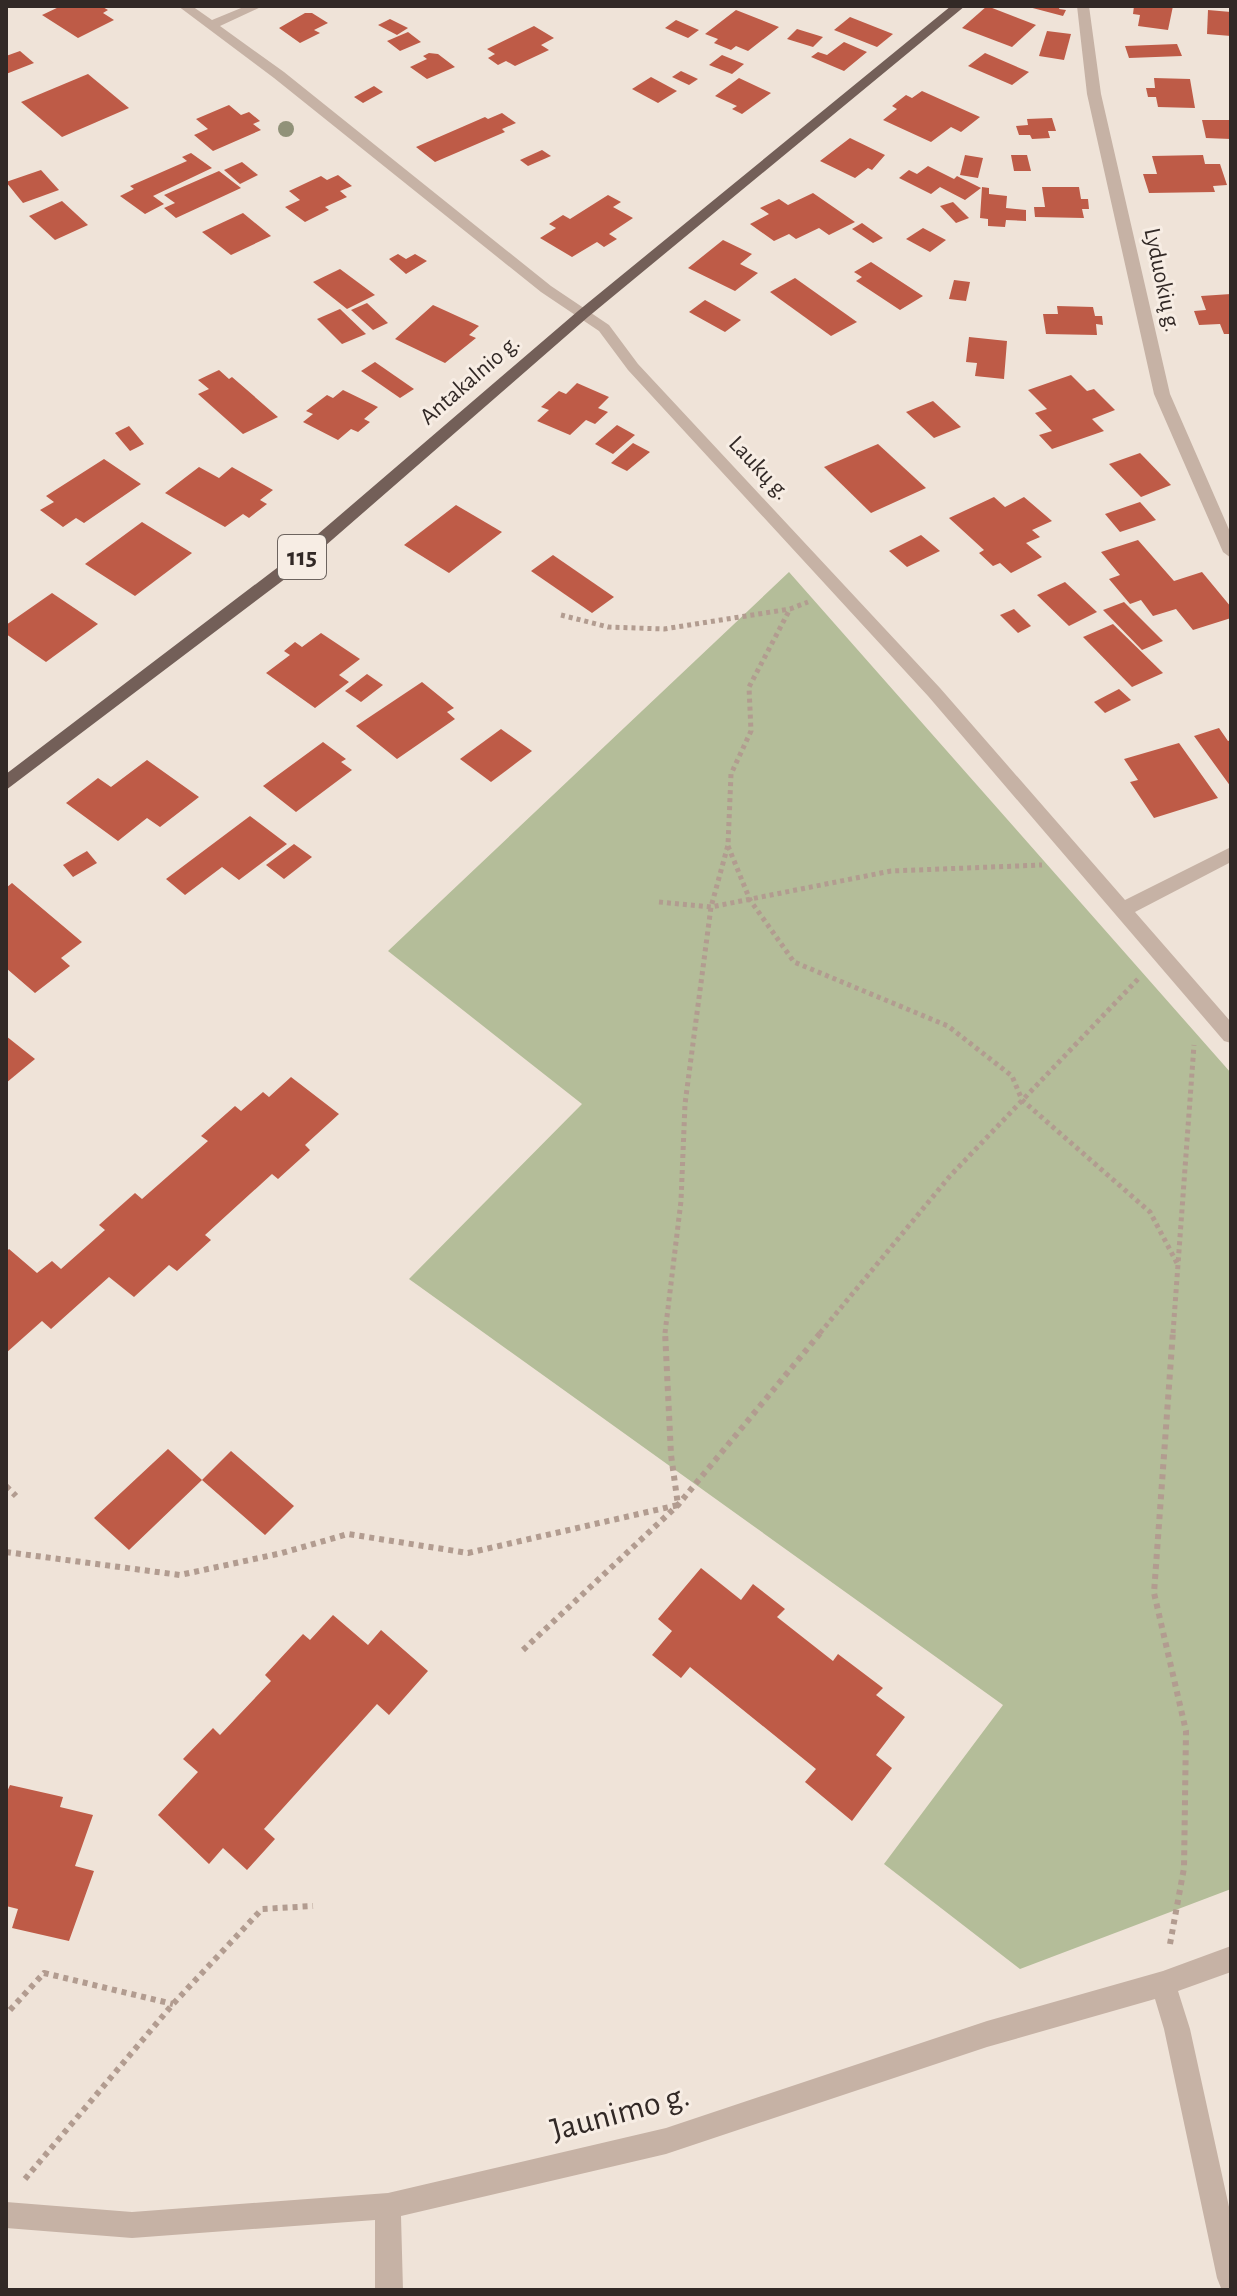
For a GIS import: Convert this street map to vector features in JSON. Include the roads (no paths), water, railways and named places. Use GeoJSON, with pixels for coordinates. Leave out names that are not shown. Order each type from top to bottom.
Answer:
{"type":"FeatureCollection","features":[{"type":"Feature","properties":{"kind":"main road","name":"Antakalnio g."},"geometry":{"type":"LineString","coordinates":[[6,783],[296,562],[583,314],[959,6]]}},
{"type":"Feature","properties":{"kind":"street","name":"Laukų g."},"geometry":{"type":"LineString","coordinates":[[184,6],[546,289],[604,328],[633,367],[934,692],[1231,1035]]}},
{"type":"Feature","properties":{"kind":"street"},"geometry":{"type":"LineString","coordinates":[[212,25],[257,6]]}},
{"type":"Feature","properties":{"kind":"street","name":"Lyduokių g."},"geometry":{"type":"LineString","coordinates":[[1083,6],[1094,94],[1162,394],[1231,552]]}},
{"type":"Feature","properties":{"kind":"street"},"geometry":{"type":"LineString","coordinates":[[1124,909],[1231,854]]}},
{"type":"Feature","properties":{"kind":"street","name":"Jaunimo g."},"geometry":{"type":"LineString","coordinates":[[6,2215],[132,2225],[388,2206],[666,2141],[987,2034],[1163,1984],[1231,1959]]}},
{"type":"Feature","properties":{"kind":"street"},"geometry":{"type":"LineString","coordinates":[[1163,1984],[1177,2029],[1231,2278]]}},
{"type":"Feature","properties":{"kind":"street"},"geometry":{"type":"LineString","coordinates":[[388,2206],[389,2290]]}}]}
